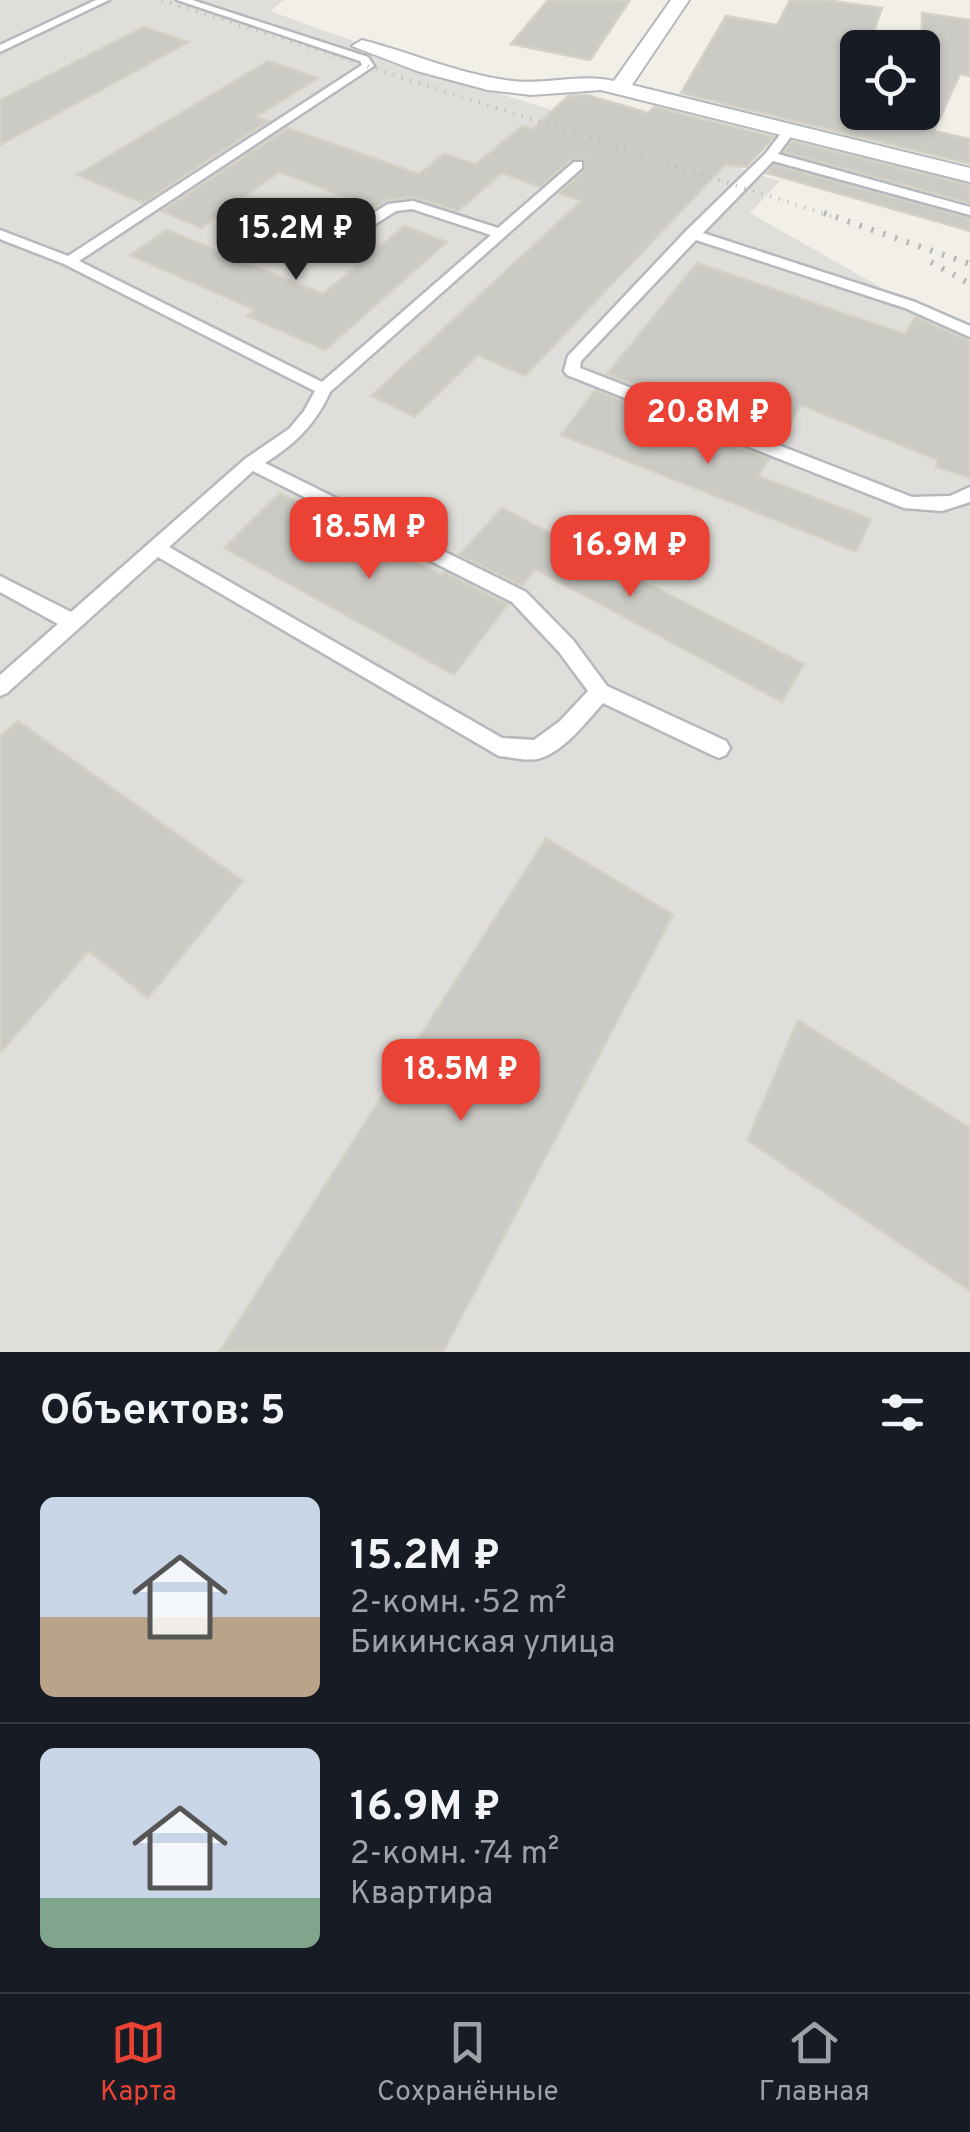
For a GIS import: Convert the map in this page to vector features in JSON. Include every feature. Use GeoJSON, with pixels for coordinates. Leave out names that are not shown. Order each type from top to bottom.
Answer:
{"type":"FeatureCollection","features":[{"type":"Feature","properties":{"kind":"street"},"geometry":{"type":"LineString","coordinates":[[618,90],[680,0]]}},
{"type":"Feature","properties":{"kind":"street"},"geometry":{"type":"LineString","coordinates":[[362,46],[465,79],[497,84],[548,89],[582,80],[970,175]]}},
{"type":"Feature","properties":{"kind":"lane"},"geometry":{"type":"LineString","coordinates":[[0,49],[104,0]]}},
{"type":"Feature","properties":{"kind":"lane"},"geometry":{"type":"LineString","coordinates":[[69,261],[368,66],[364,59],[182,0]]}},
{"type":"Feature","properties":{"kind":"lane"},"geometry":{"type":"LineString","coordinates":[[789,131],[770,156],[573,360],[572,370],[910,503],[933,505],[963,500],[970,492]]}},
{"type":"Feature","properties":{"kind":"lane"},"geometry":{"type":"LineString","coordinates":[[770,156],[970,210]]}},
{"type":"Feature","properties":{"kind":"lane"},"geometry":{"type":"LineString","coordinates":[[0,687],[251,463],[289,440],[311,419],[324,388],[578,165]]}},
{"type":"Feature","properties":{"kind":"lane"},"geometry":{"type":"LineString","coordinates":[[328,248],[393,206],[413,205],[503,234]]}},
{"type":"Feature","properties":{"kind":"lane"},"geometry":{"type":"LineString","coordinates":[[0,234],[69,261],[324,388]]}},
{"type":"Feature","properties":{"kind":"lane"},"geometry":{"type":"LineString","coordinates":[[691,234],[910,304],[970,332]]}},
{"type":"Feature","properties":{"kind":"lane"},"geometry":{"type":"LineString","coordinates":[[251,463],[519,598],[566,646],[600,692],[720,748]]}},
{"type":"Feature","properties":{"kind":"lane"},"geometry":{"type":"LineString","coordinates":[[154,547],[498,746],[537,750],[567,728],[600,692]]}},
{"type":"Feature","properties":{"kind":"lane"},"geometry":{"type":"LineString","coordinates":[[0,584],[72,622]]}},
{"type":"Feature","properties":{"kind":"shaded area"},"geometry":{"type":"Polygon","coordinates":[[[0,0],[284,0],[270,11],[356,42],[350,47],[780,181],[750,213],[970,338],[970,1352],[0,1352],[0,0]]]}},
{"type":"Feature","properties":{"kind":"building"},"geometry":{"type":"Polygon","coordinates":[[[548,0],[630,0],[590,60],[511,44],[548,0]]]}},
{"type":"Feature","properties":{"kind":"building"},"geometry":{"type":"Polygon","coordinates":[[[790,0],[825,0],[882,8],[874,30],[840,30],[840,130],[934,130],[970,139],[970,164],[681,93],[726,16],[777,25],[790,0]]]}},
{"type":"Feature","properties":{"kind":"building"},"geometry":{"type":"Polygon","coordinates":[[[922,13],[970,20],[970,76],[960,74],[940,118],[940,30],[922,30],[922,13]]]}},
{"type":"Feature","properties":{"kind":"building"},"geometry":{"type":"Polygon","coordinates":[[[144,27],[189,42],[0,145],[0,100],[144,27]]]}},
{"type":"Feature","properties":{"kind":"building"},"geometry":{"type":"Polygon","coordinates":[[[268,61],[318,78],[256,117],[268,121],[143,203],[77,175],[268,61]]]}},
{"type":"Feature","properties":{"kind":"building"},"geometry":{"type":"Polygon","coordinates":[[[587,95],[648,113],[654,107],[774,137],[746,167],[725,165],[525,376],[478,355],[415,417],[371,396],[581,201],[559,193],[584,171],[585,159],[572,159],[540,187],[502,173],[458,211],[413,197],[388,200],[375,208],[279,172],[201,228],[162,211],[287,128],[419,174],[444,154],[476,164],[522,126],[533,129],[568,96],[587,95]]]}},
{"type":"Feature","properties":{"kind":"building"},"geometry":{"type":"Polygon","coordinates":[[[792,141],[970,185],[970,203],[784,152],[792,141]]]}},
{"type":"Feature","properties":{"kind":"building"},"geometry":{"type":"Polygon","coordinates":[[[774,165],[970,218],[970,231],[767,173],[774,165]]]}},
{"type":"Feature","properties":{"kind":"building"},"geometry":{"type":"Polygon","coordinates":[[[404,226],[447,242],[325,350],[247,316],[255,310],[130,255],[167,230],[323,294],[404,226]]]}},
{"type":"Feature","properties":{"kind":"building"},"geometry":{"type":"Polygon","coordinates":[[[697,263],[905,334],[915,317],[970,341],[970,478],[936,467],[938,460],[801,405],[779,441],[607,374],[697,263]]]}},
{"type":"Feature","properties":{"kind":"building"},"geometry":{"type":"Polygon","coordinates":[[[595,390],[769,459],[758,476],[871,519],[856,552],[561,435],[595,390]]]}},
{"type":"Feature","properties":{"kind":"building"},"geometry":{"type":"Polygon","coordinates":[[[280,493],[441,575],[444,572],[508,604],[454,675],[224,548],[280,493]]]}},
{"type":"Feature","properties":{"kind":"building"},"geometry":{"type":"Polygon","coordinates":[[[502,508],[804,664],[782,702],[535,569],[522,586],[459,555],[502,508]]]}},
{"type":"Feature","properties":{"kind":"building"},"geometry":{"type":"Polygon","coordinates":[[[18,721],[243,881],[148,998],[89,951],[0,1053],[0,737],[18,721]]]}},
{"type":"Feature","properties":{"kind":"building"},"geometry":{"type":"Polygon","coordinates":[[[546,838],[673,915],[443,1352],[219,1352],[546,838]]]}},
{"type":"Feature","properties":{"kind":"building"},"geometry":{"type":"Polygon","coordinates":[[[798,1020],[970,1128],[970,1291],[747,1140],[798,1020]]]}},
{"type":"Feature","properties":{"kind":"railway"},"geometry":{"type":"LineString","coordinates":[[162,0],[831,216]]}},
{"type":"Feature","properties":{"kind":"railway"},"geometry":{"type":"LineString","coordinates":[[824,213],[970,264]]}},
{"type":"Feature","properties":{"kind":"railway"},"geometry":{"type":"LineString","coordinates":[[931,262],[970,284]]}}]}
